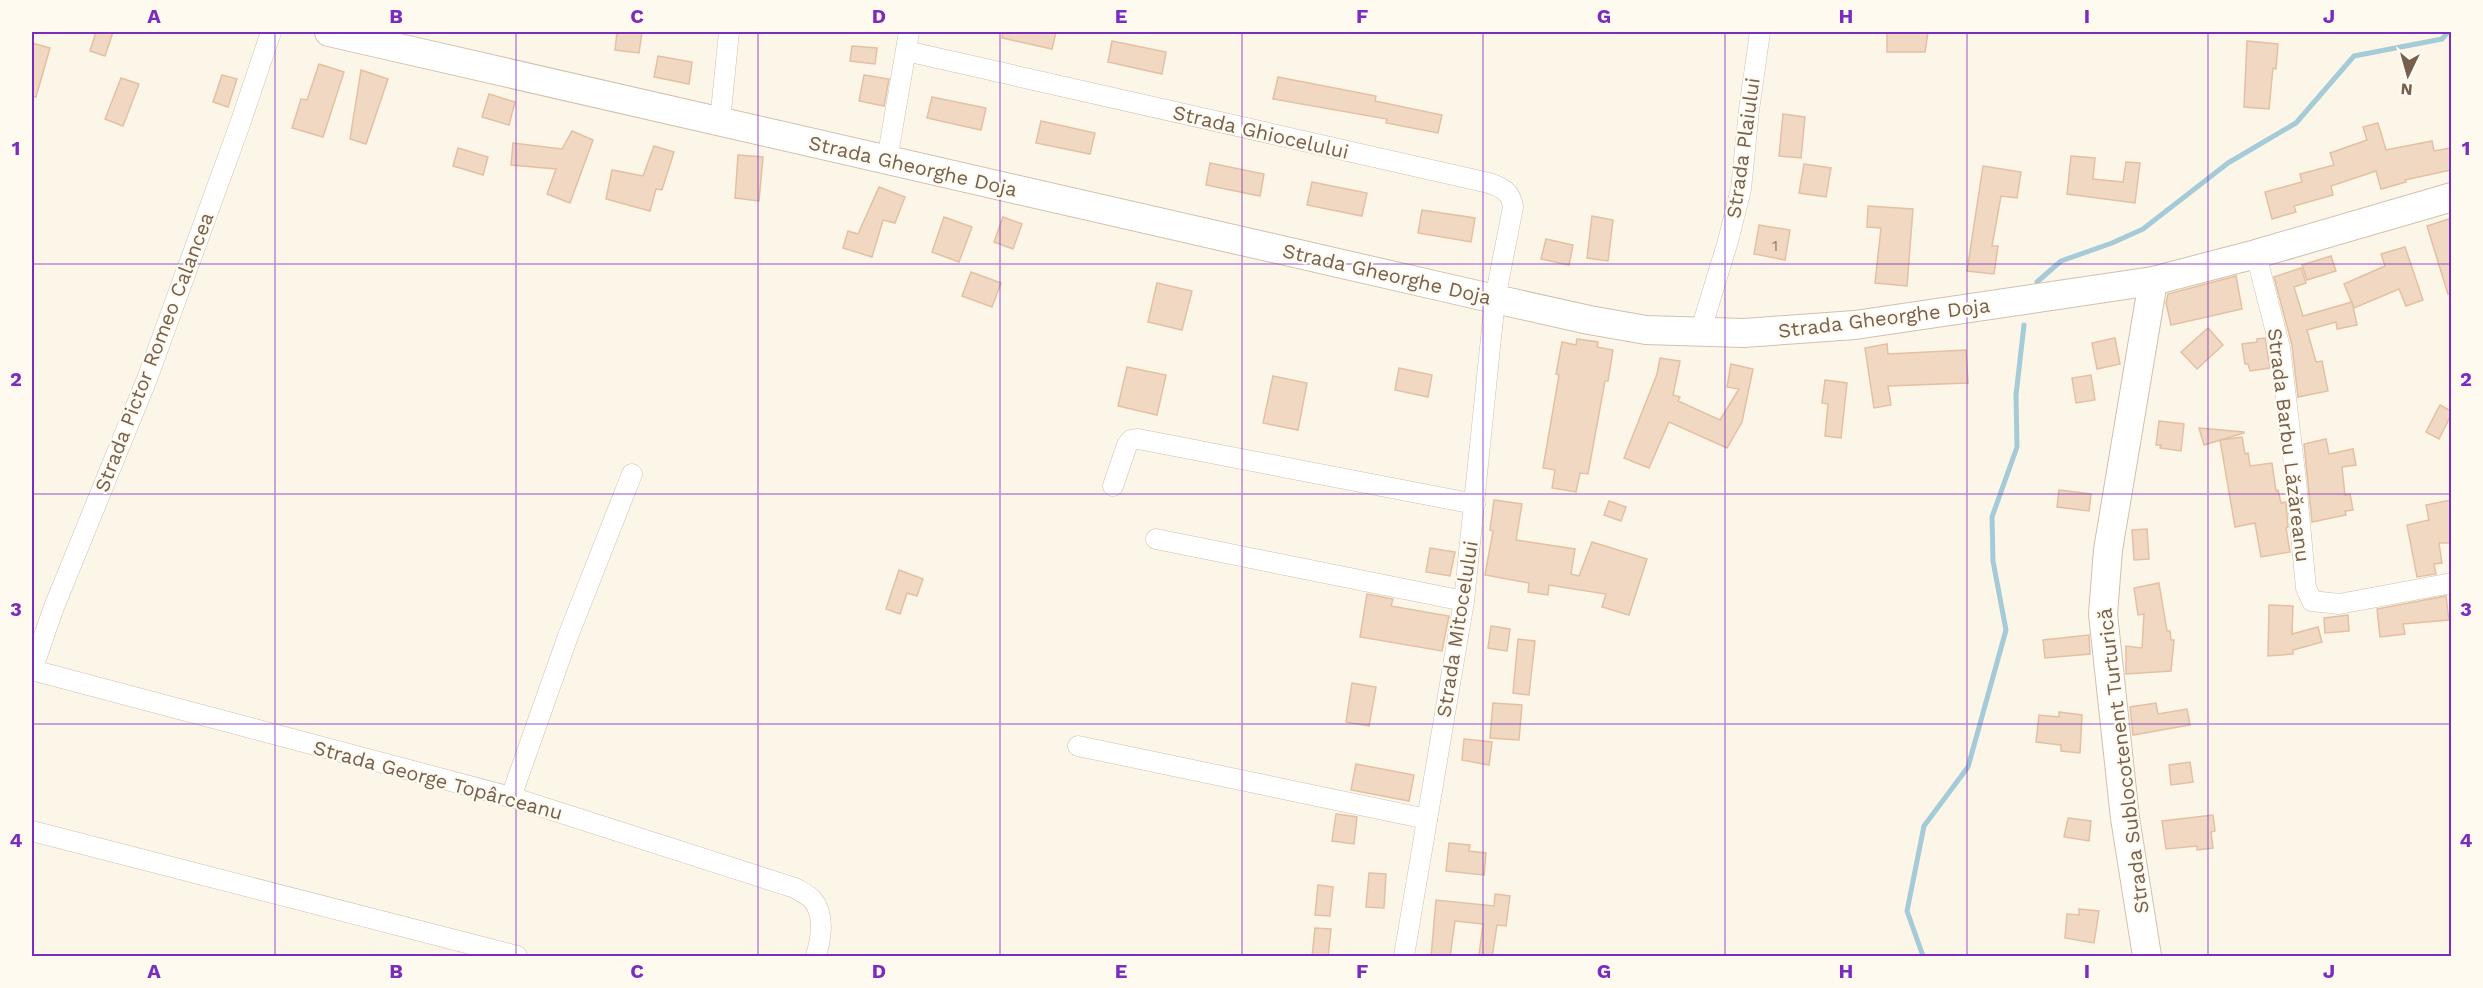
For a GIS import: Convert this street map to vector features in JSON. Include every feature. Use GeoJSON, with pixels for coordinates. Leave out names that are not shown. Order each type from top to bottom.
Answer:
{"type":"FeatureCollection","features":[{"type":"Feature","properties":{"kind":"main road","name":"Strada Gheorghe Doja"},"geometry":{"type":"LineString","coordinates":[[329,32],[1495,299],[1646,330],[1700,333],[1784,331],[1855,325],[2153,281],[2256,254],[2451,196]]}},
{"type":"Feature","properties":{"kind":"main road","name":"Strada Sublocotenent Turturică"},"geometry":{"type":"LineString","coordinates":[[2147,957],[2125,818],[2103,614],[2108,550],[2153,281]]}},
{"type":"Feature","properties":{"kind":"street","name":"Strada Pictor Romeo Calancea"},"geometry":{"type":"LineString","coordinates":[[32,670],[54,607],[147,379],[271,32]]}},
{"type":"Feature","properties":{"kind":"street"},"geometry":{"type":"LineString","coordinates":[[720,121],[729,32]]}},
{"type":"Feature","properties":{"kind":"street"},"geometry":{"type":"LineString","coordinates":[[887,160],[909,32]]}},
{"type":"Feature","properties":{"kind":"street","name":"Strada Plaiului"},"geometry":{"type":"LineString","coordinates":[[1700,333],[1741,189],[1760,32]]}},
{"type":"Feature","properties":{"kind":"street","name":"Strada Ghiocelului"},"geometry":{"type":"LineString","coordinates":[[906,51],[1499,187],[1507,191],[1512,198],[1513,207],[1495,299]]}},
{"type":"Feature","properties":{"kind":"street","name":"Strada Barbu Lăzăreanu"},"geometry":{"type":"LineString","coordinates":[[2256,254],[2280,348],[2306,588],[2312,601],[2339,604],[2451,583]]}},
{"type":"Feature","properties":{"kind":"street","name":"Strada Mitocelului"},"geometry":{"type":"LineString","coordinates":[[1404,957],[1464,601],[1495,299]]}},
{"type":"Feature","properties":{"kind":"street"},"geometry":{"type":"LineString","coordinates":[[1113,486],[1127,445],[1131,440],[1138,439],[1475,504]]}},
{"type":"Feature","properties":{"kind":"street"},"geometry":{"type":"LineString","coordinates":[[511,798],[568,636],[632,474]]}},
{"type":"Feature","properties":{"kind":"street"},"geometry":{"type":"LineString","coordinates":[[1156,539],[1464,601]]}},
{"type":"Feature","properties":{"kind":"street","name":"Strada George Topârceanu"},"geometry":{"type":"LineString","coordinates":[[32,670],[511,798],[795,888],[812,899],[821,926],[816,957]]}},
{"type":"Feature","properties":{"kind":"street"},"geometry":{"type":"LineString","coordinates":[[1078,746],[1427,819]]}},
{"type":"Feature","properties":{"kind":"street"},"geometry":{"type":"LineString","coordinates":[[32,831],[517,957]]}},
{"type":"Feature","properties":{"kind":"building"},"geometry":{"type":"Polygon","coordinates":[[[96,32],[113,32],[105,56],[90,51],[96,32]]]}},
{"type":"Feature","properties":{"kind":"building"},"geometry":{"type":"Polygon","coordinates":[[[617,32],[642,32],[639,53],[615,50],[617,32]]]}},
{"type":"Feature","properties":{"kind":"building"},"geometry":{"type":"Polygon","coordinates":[[[1003,32],[1056,32],[1052,49],[1002,38],[1003,32]]]}},
{"type":"Feature","properties":{"kind":"building"},"geometry":{"type":"Polygon","coordinates":[[[1887,32],[1928,32],[1925,52],[1887,52],[1887,32]]]}},
{"type":"Feature","properties":{"kind":"building"},"geometry":{"type":"Polygon","coordinates":[[[1112,41],[1166,52],[1162,74],[1108,62],[1112,41]]]}},
{"type":"Feature","properties":{"kind":"building"},"geometry":{"type":"Polygon","coordinates":[[[2247,41],[2278,44],[2269,109],[2244,107],[2247,41]]]}},
{"type":"Feature","properties":{"kind":"building"},"geometry":{"type":"Polygon","coordinates":[[[32,43],[50,48],[36,97],[32,96],[32,43]]]}},
{"type":"Feature","properties":{"kind":"building"},"geometry":{"type":"Polygon","coordinates":[[[852,46],[877,48],[875,64],[850,61],[852,46]]]}},
{"type":"Feature","properties":{"kind":"building"},"geometry":{"type":"Polygon","coordinates":[[[658,56],[692,62],[689,84],[654,77],[658,56]]]}},
{"type":"Feature","properties":{"kind":"building"},"geometry":{"type":"Polygon","coordinates":[[[319,64],[344,72],[323,137],[292,128],[301,99],[307,100],[319,64]]]}},
{"type":"Feature","properties":{"kind":"building"},"geometry":{"type":"Polygon","coordinates":[[[361,70],[388,79],[366,144],[350,139],[361,70]]]}},
{"type":"Feature","properties":{"kind":"building"},"geometry":{"type":"Polygon","coordinates":[[[222,75],[237,79],[228,107],[213,102],[222,75]]]}},
{"type":"Feature","properties":{"kind":"building"},"geometry":{"type":"Polygon","coordinates":[[[864,75],[889,79],[884,106],[859,101],[864,75]]]}},
{"type":"Feature","properties":{"kind":"building"},"geometry":{"type":"Polygon","coordinates":[[[1278,77],[1376,96],[1375,101],[1442,115],[1438,133],[1386,123],[1387,119],[1273,99],[1278,77]]]}},
{"type":"Feature","properties":{"kind":"building"},"geometry":{"type":"Polygon","coordinates":[[[121,78],[139,84],[123,126],[105,119],[121,78]]]}},
{"type":"Feature","properties":{"kind":"building"},"geometry":{"type":"Polygon","coordinates":[[[489,94],[515,102],[509,125],[482,117],[489,94]]]}},
{"type":"Feature","properties":{"kind":"building"},"geometry":{"type":"Polygon","coordinates":[[[932,97],[986,108],[981,130],[927,118],[932,97]]]}},
{"type":"Feature","properties":{"kind":"building"},"geometry":{"type":"Polygon","coordinates":[[[1783,114],[1805,117],[1801,158],[1779,156],[1783,114]]]}},
{"type":"Feature","properties":{"kind":"building"},"geometry":{"type":"Polygon","coordinates":[[[1041,121],[1095,133],[1090,154],[1036,143],[1041,121]]]}},
{"type":"Feature","properties":{"kind":"building"},"geometry":{"type":"Polygon","coordinates":[[[2378,123],[2386,150],[2432,141],[2434,151],[2451,148],[2451,170],[2405,180],[2406,182],[2381,189],[2376,171],[2331,186],[2333,195],[2294,206],[2296,212],[2272,219],[2265,192],[2302,182],[2300,174],[2334,165],[2330,153],[2367,140],[2363,127],[2378,123]]]}},
{"type":"Feature","properties":{"kind":"building"},"geometry":{"type":"Polygon","coordinates":[[[572,131],[593,140],[570,203],[547,194],[556,169],[511,165],[513,143],[562,149],[572,131]]]}},
{"type":"Feature","properties":{"kind":"building"},"geometry":{"type":"Polygon","coordinates":[[[654,146],[674,152],[662,190],[656,189],[650,211],[606,199],[612,170],[643,176],[654,146]]]}},
{"type":"Feature","properties":{"kind":"building"},"geometry":{"type":"Polygon","coordinates":[[[458,148],[488,157],[483,175],[453,166],[458,148]]]}},
{"type":"Feature","properties":{"kind":"building"},"geometry":{"type":"Polygon","coordinates":[[[738,155],[763,157],[759,201],[735,198],[738,155]]]}},
{"type":"Feature","properties":{"kind":"building"},"geometry":{"type":"Polygon","coordinates":[[[2071,156],[2095,158],[2093,179],[2123,182],[2126,162],[2140,163],[2135,203],[2067,194],[2071,156]]]}},
{"type":"Feature","properties":{"kind":"building"},"geometry":{"type":"Polygon","coordinates":[[[1210,163],[1264,174],[1260,196],[1206,185],[1210,163]]]}},
{"type":"Feature","properties":{"kind":"building"},"geometry":{"type":"Polygon","coordinates":[[[1804,164],[1831,168],[1826,197],[1799,193],[1804,164]]]}},
{"type":"Feature","properties":{"kind":"building"},"geometry":{"type":"Polygon","coordinates":[[[1983,166],[2021,172],[2017,198],[2001,196],[1992,246],[1998,246],[1994,274],[1967,271],[1983,166]]]}},
{"type":"Feature","properties":{"kind":"building"},"geometry":{"type":"Polygon","coordinates":[[[1312,182],[1367,193],[1362,216],[1307,205],[1312,182]]]}},
{"type":"Feature","properties":{"kind":"building"},"geometry":{"type":"Polygon","coordinates":[[[879,187],[905,197],[895,223],[883,220],[872,257],[843,248],[848,231],[858,234],[879,187]]]}},
{"type":"Feature","properties":{"kind":"building"},"geometry":{"type":"Polygon","coordinates":[[[1868,206],[1913,209],[1907,286],[1875,283],[1881,228],[1867,227],[1868,206]]]}},
{"type":"Feature","properties":{"kind":"building"},"geometry":{"type":"Polygon","coordinates":[[[1422,210],[1475,218],[1471,242],[1418,233],[1422,210]]]}},
{"type":"Feature","properties":{"kind":"building"},"geometry":{"type":"Polygon","coordinates":[[[1592,216],[1613,220],[1608,261],[1587,258],[1592,216]]]}},
{"type":"Feature","properties":{"kind":"building"},"geometry":{"type":"Polygon","coordinates":[[[944,217],[972,227],[959,262],[932,252],[944,217]]]}},
{"type":"Feature","properties":{"kind":"building"},"geometry":{"type":"Polygon","coordinates":[[[1003,217],[1022,224],[1013,249],[994,242],[1003,217]]]}},
{"type":"Feature","properties":{"kind":"building"},"geometry":{"type":"Polygon","coordinates":[[[2449,219],[2451,293],[2448,294],[2427,226],[2449,219]]]}},
{"type":"Feature","properties":{"kind":"building"},"geometry":{"type":"Polygon","coordinates":[[[1759,225],[1790,230],[1785,260],[1754,254],[1759,225]]]}},
{"type":"Feature","properties":{"kind":"building"},"geometry":{"type":"Polygon","coordinates":[[[1546,239],[1573,245],[1569,265],[1541,259],[1546,239]]]}},
{"type":"Feature","properties":{"kind":"building"},"geometry":{"type":"Polygon","coordinates":[[[2405,247],[2423,300],[2406,306],[2399,289],[2354,308],[2344,284],[2385,266],[2381,254],[2405,247]]]}},
{"type":"Feature","properties":{"kind":"building"},"geometry":{"type":"Polygon","coordinates":[[[2331,256],[2336,271],[2307,280],[2302,265],[2331,256]]]}},
{"type":"Feature","properties":{"kind":"building"},"geometry":{"type":"Polygon","coordinates":[[[2301,268],[2306,283],[2294,287],[2303,316],[2352,302],[2357,325],[2337,329],[2336,322],[2307,330],[2316,362],[2322,361],[2328,391],[2298,397],[2292,345],[2274,277],[2301,268]]]}},
{"type":"Feature","properties":{"kind":"building"},"geometry":{"type":"Polygon","coordinates":[[[971,272],[1001,283],[992,307],[962,296],[971,272]]]}},
{"type":"Feature","properties":{"kind":"building"},"geometry":{"type":"Polygon","coordinates":[[[2236,276],[2242,309],[2171,325],[2166,303],[2168,294],[2236,276]]]}},
{"type":"Feature","properties":{"kind":"building"},"geometry":{"type":"Polygon","coordinates":[[[1157,283],[1192,291],[1182,330],[1148,322],[1157,283]]]}},
{"type":"Feature","properties":{"kind":"building"},"geometry":{"type":"Polygon","coordinates":[[[2208,328],[2223,345],[2197,369],[2181,352],[2208,328]]]}},
{"type":"Feature","properties":{"kind":"building"},"geometry":{"type":"Polygon","coordinates":[[[2115,338],[2120,364],[2097,369],[2092,343],[2115,338]]]}},
{"type":"Feature","properties":{"kind":"building"},"geometry":{"type":"Polygon","coordinates":[[[2265,338],[2270,368],[2250,371],[2248,364],[2245,364],[2242,344],[2257,342],[2257,339],[2265,338]]]}},
{"type":"Feature","properties":{"kind":"building"},"geometry":{"type":"Polygon","coordinates":[[[1577,339],[1598,342],[1597,347],[1613,350],[1588,474],[1580,473],[1576,492],[1552,488],[1555,470],[1543,468],[1559,375],[1556,374],[1562,342],[1576,345],[1577,339]]]}},
{"type":"Feature","properties":{"kind":"building"},"geometry":{"type":"Polygon","coordinates":[[[1887,344],[1888,354],[1966,350],[1968,383],[1888,386],[1891,405],[1874,408],[1865,348],[1887,344]]]}},
{"type":"Feature","properties":{"kind":"building"},"geometry":{"type":"Polygon","coordinates":[[[1660,358],[1680,361],[1673,395],[1680,397],[1678,401],[1720,420],[1739,389],[1727,387],[1731,364],[1753,369],[1742,422],[1727,448],[1669,422],[1649,468],[1624,458],[1657,374],[1660,358]]]}},
{"type":"Feature","properties":{"kind":"building"},"geometry":{"type":"Polygon","coordinates":[[[1127,367],[1166,375],[1157,415],[1118,406],[1127,367]]]}},
{"type":"Feature","properties":{"kind":"building"},"geometry":{"type":"Polygon","coordinates":[[[1399,368],[1432,375],[1428,397],[1395,390],[1399,368]]]}},
{"type":"Feature","properties":{"kind":"building"},"geometry":{"type":"Polygon","coordinates":[[[2091,375],[2095,400],[2076,403],[2072,378],[2091,375]]]}},
{"type":"Feature","properties":{"kind":"building"},"geometry":{"type":"Polygon","coordinates":[[[1273,376],[1307,383],[1298,430],[1263,423],[1273,376]]]}},
{"type":"Feature","properties":{"kind":"building"},"geometry":{"type":"Polygon","coordinates":[[[1825,380],[1847,383],[1841,438],[1825,436],[1828,404],[1822,403],[1825,380]]]}},
{"type":"Feature","properties":{"kind":"building"},"geometry":{"type":"Polygon","coordinates":[[[2440,405],[2451,411],[2451,415],[2439,439],[2426,432],[2440,405]]]}},
{"type":"Feature","properties":{"kind":"building"},"geometry":{"type":"Polygon","coordinates":[[[2159,421],[2184,424],[2181,451],[2160,448],[2161,445],[2156,445],[2159,421]]]}},
{"type":"Feature","properties":{"kind":"building"},"geometry":{"type":"Polygon","coordinates":[[[2199,428],[2244,432],[2244,433],[2204,445],[2199,428]]]}},
{"type":"Feature","properties":{"kind":"building"},"geometry":{"type":"Polygon","coordinates":[[[2242,437],[2250,466],[2272,463],[2276,491],[2278,490],[2281,503],[2286,502],[2288,527],[2286,528],[2290,552],[2261,557],[2255,523],[2235,527],[2220,440],[2242,437]]]}},
{"type":"Feature","properties":{"kind":"building"},"geometry":{"type":"Polygon","coordinates":[[[2326,439],[2329,454],[2353,449],[2356,465],[2342,467],[2345,495],[2350,494],[2353,510],[2345,511],[2346,515],[2312,522],[2304,444],[2326,439]]]}},
{"type":"Feature","properties":{"kind":"building"},"geometry":{"type":"Polygon","coordinates":[[[2059,490],[2091,494],[2089,511],[2057,507],[2059,490]]]}},
{"type":"Feature","properties":{"kind":"building"},"geometry":{"type":"Polygon","coordinates":[[[1494,500],[1522,504],[1516,540],[1575,549],[1571,574],[1579,576],[1592,542],[1647,559],[1629,615],[1602,607],[1606,594],[1549,585],[1548,595],[1528,592],[1529,583],[1485,575],[1493,531],[1490,530],[1494,500]]]}},
{"type":"Feature","properties":{"kind":"building"},"geometry":{"type":"Polygon","coordinates":[[[2451,500],[2451,543],[2439,543],[2442,563],[2434,564],[2436,574],[2417,577],[2407,525],[2429,520],[2426,505],[2451,500]]]}},
{"type":"Feature","properties":{"kind":"building"},"geometry":{"type":"Polygon","coordinates":[[[1609,501],[1626,507],[1621,521],[1604,515],[1609,501]]]}},
{"type":"Feature","properties":{"kind":"building"},"geometry":{"type":"Polygon","coordinates":[[[2147,529],[2149,559],[2134,560],[2132,530],[2147,529]]]}},
{"type":"Feature","properties":{"kind":"building"},"geometry":{"type":"Polygon","coordinates":[[[1430,548],[1455,552],[1450,576],[1426,572],[1430,548]]]}},
{"type":"Feature","properties":{"kind":"building"},"geometry":{"type":"Polygon","coordinates":[[[899,570],[923,579],[917,596],[907,593],[900,614],[886,609],[899,570]]]}},
{"type":"Feature","properties":{"kind":"building"},"geometry":{"type":"Polygon","coordinates":[[[2159,583],[2167,631],[2170,631],[2171,640],[2174,640],[2171,671],[2126,674],[2126,646],[2142,648],[2144,614],[2138,615],[2134,588],[2159,583]]]}},
{"type":"Feature","properties":{"kind":"building"},"geometry":{"type":"Polygon","coordinates":[[[1367,594],[1393,599],[1391,606],[1449,616],[1442,651],[1360,637],[1367,594]]]}},
{"type":"Feature","properties":{"kind":"building"},"geometry":{"type":"Polygon","coordinates":[[[2446,596],[2449,620],[2403,624],[2405,634],[2380,637],[2377,609],[2446,596]]]}},
{"type":"Feature","properties":{"kind":"building"},"geometry":{"type":"Polygon","coordinates":[[[2269,605],[2293,606],[2292,634],[2318,627],[2322,642],[2293,650],[2293,654],[2268,656],[2269,605]]]}},
{"type":"Feature","properties":{"kind":"building"},"geometry":{"type":"Polygon","coordinates":[[[2348,615],[2349,631],[2325,633],[2324,618],[2348,615]]]}},
{"type":"Feature","properties":{"kind":"building"},"geometry":{"type":"Polygon","coordinates":[[[1491,626],[1510,629],[1507,651],[1488,648],[1491,626]]]}},
{"type":"Feature","properties":{"kind":"building"},"geometry":{"type":"Polygon","coordinates":[[[2089,635],[2090,654],[2045,658],[2043,640],[2089,635]]]}},
{"type":"Feature","properties":{"kind":"building"},"geometry":{"type":"Polygon","coordinates":[[[1518,639],[1535,641],[1529,695],[1513,693],[1518,639]]]}},
{"type":"Feature","properties":{"kind":"building"},"geometry":{"type":"Polygon","coordinates":[[[1352,683],[1376,687],[1369,726],[1346,722],[1352,683]]]}},
{"type":"Feature","properties":{"kind":"building"},"geometry":{"type":"Polygon","coordinates":[[[1493,703],[1522,705],[1519,740],[1490,738],[1493,703]]]}},
{"type":"Feature","properties":{"kind":"building"},"geometry":{"type":"Polygon","coordinates":[[[2156,703],[2158,714],[2187,709],[2190,725],[2133,735],[2130,707],[2156,703]]]}},
{"type":"Feature","properties":{"kind":"building"},"geometry":{"type":"Polygon","coordinates":[[[2059,712],[2082,715],[2080,753],[2061,751],[2061,745],[2036,742],[2039,715],[2059,717],[2059,712]]]}},
{"type":"Feature","properties":{"kind":"building"},"geometry":{"type":"Polygon","coordinates":[[[1464,739],[1492,742],[1489,765],[1462,760],[1464,739]]]}},
{"type":"Feature","properties":{"kind":"building"},"geometry":{"type":"Polygon","coordinates":[[[2190,762],[2193,782],[2171,785],[2169,765],[2190,762]]]}},
{"type":"Feature","properties":{"kind":"building"},"geometry":{"type":"Polygon","coordinates":[[[1356,764],[1414,775],[1409,801],[1351,790],[1356,764]]]}},
{"type":"Feature","properties":{"kind":"building"},"geometry":{"type":"Polygon","coordinates":[[[1336,814],[1357,817],[1354,844],[1332,841],[1336,814]]]}},
{"type":"Feature","properties":{"kind":"building"},"geometry":{"type":"Polygon","coordinates":[[[2213,815],[2215,831],[2211,832],[2213,848],[2197,850],[2197,846],[2166,849],[2162,821],[2213,815]]]}},
{"type":"Feature","properties":{"kind":"building"},"geometry":{"type":"Polygon","coordinates":[[[2068,818],[2091,821],[2089,841],[2064,837],[2068,818]]]}},
{"type":"Feature","properties":{"kind":"building"},"geometry":{"type":"Polygon","coordinates":[[[1449,843],[1470,845],[1469,851],[1486,853],[1484,875],[1446,871],[1449,843]]]}},
{"type":"Feature","properties":{"kind":"building"},"geometry":{"type":"Polygon","coordinates":[[[1369,873],[1386,874],[1384,908],[1366,907],[1369,873]]]}},
{"type":"Feature","properties":{"kind":"building"},"geometry":{"type":"Polygon","coordinates":[[[1318,885],[1333,887],[1330,916],[1315,915],[1318,885]]]}},
{"type":"Feature","properties":{"kind":"building"},"geometry":{"type":"Polygon","coordinates":[[[1495,894],[1510,896],[1506,926],[1497,925],[1492,957],[1479,955],[1483,924],[1455,921],[1450,957],[1431,957],[1436,900],[1494,906],[1495,894]]]}},
{"type":"Feature","properties":{"kind":"building"},"geometry":{"type":"Polygon","coordinates":[[[2079,909],[2099,911],[2094,943],[2065,938],[2067,914],[2079,915],[2079,909]]]}},
{"type":"Feature","properties":{"kind":"building"},"geometry":{"type":"Polygon","coordinates":[[[1315,928],[1331,929],[1328,957],[1312,957],[1315,928]]]}},
{"type":"Feature","properties":{"kind":"waterway"},"geometry":{"type":"LineString","coordinates":[[2037,282],[2061,261],[2143,229],[2228,163],[2296,123],[2354,56],[2442,39],[2448,32]]}},
{"type":"Feature","properties":{"kind":"waterway"},"geometry":{"type":"LineString","coordinates":[[1923,956],[1907,911],[1924,826],[1968,767],[2006,630],[1993,561],[1992,517],[2017,447],[2016,395],[2024,325]]}}]}
